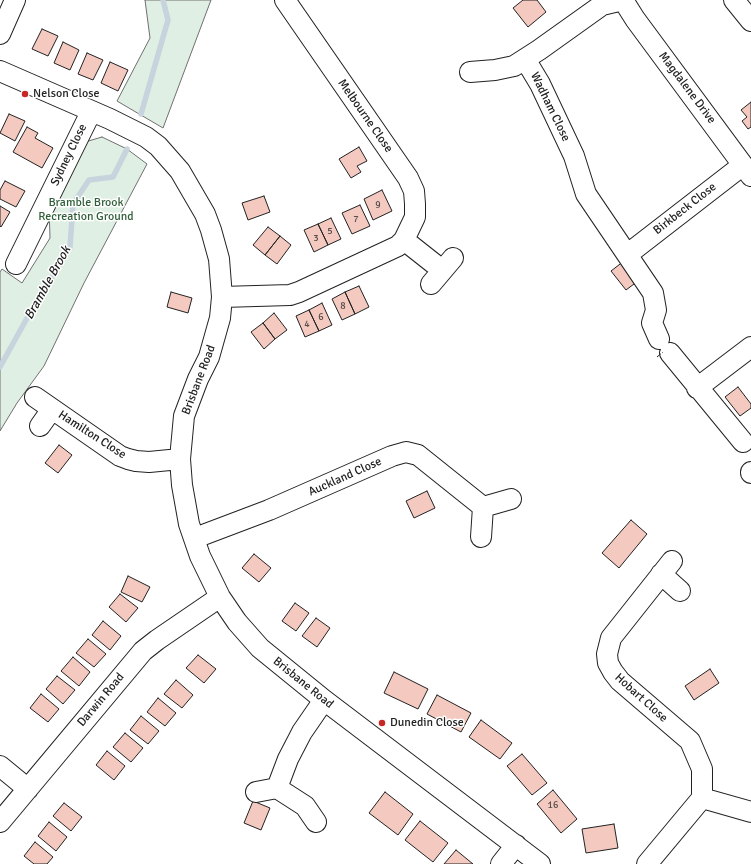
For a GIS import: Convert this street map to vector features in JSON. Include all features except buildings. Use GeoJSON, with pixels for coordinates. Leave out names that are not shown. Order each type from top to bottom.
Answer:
{"type":"FeatureCollection","features":[{"type":"Feature","properties":{"kind":"street"},"geometry":{"type":"LineString","coordinates":[[0,34],[15,0]]}},
{"type":"Feature","properties":{"kind":"street","name":"Wadham Close"},"geometry":{"type":"LineString","coordinates":[[470,72],[495,70],[514,66],[602,5],[623,0]]}},
{"type":"Feature","properties":{"kind":"street","name":"Magdalene Drive"},"geometry":{"type":"LineString","coordinates":[[623,0],[635,19],[746,163]]}},
{"type":"Feature","properties":{"kind":"street"},"geometry":{"type":"LineString","coordinates":[[734,0],[751,21]]}},
{"type":"Feature","properties":{"kind":"street","name":"Melbourne Close"},"geometry":{"type":"LineString","coordinates":[[282,7],[408,178],[414,191],[415,217],[404,240]]}},
{"type":"Feature","properties":{"kind":"street","name":"Wadham Close"},"geometry":{"type":"LineString","coordinates":[[525,59],[540,84],[574,156],[586,194],[628,254]]}},
{"type":"Feature","properties":{"kind":"street","name":"Brisbane Road"},"geometry":{"type":"LineString","coordinates":[[0,71],[146,137],[158,146],[180,171],[198,201],[212,230],[219,259],[222,298],[220,318],[209,357],[198,379],[184,416],[180,458],[182,485],[189,524],[200,556],[220,597],[237,622],[260,648],[324,700],[540,864]]}},
{"type":"Feature","properties":{"kind":"street","name":"Sydney Close"},"geometry":{"type":"LineString","coordinates":[[16,264],[91,112]]}},
{"type":"Feature","properties":{"kind":"street","name":"Birkbeck Close"},"geometry":{"type":"LineString","coordinates":[[628,254],[746,163]]}},
{"type":"Feature","properties":{"kind":"street"},"geometry":{"type":"LineString","coordinates":[[222,298],[290,295],[398,246],[404,240],[442,271]]}},
{"type":"Feature","properties":{"kind":"street"},"geometry":{"type":"LineString","coordinates":[[628,254],[653,292],[656,310],[652,323],[670,353],[697,388],[743,442]]}},
{"type":"Feature","properties":{"kind":"street"},"geometry":{"type":"LineString","coordinates":[[697,388],[751,347]]}},
{"type":"Feature","properties":{"kind":"street","name":"Hamilton Close"},"geometry":{"type":"LineString","coordinates":[[35,397],[120,456],[136,461],[149,462],[180,458]]}},
{"type":"Feature","properties":{"kind":"street","name":"Hamilton Close"},"geometry":{"type":"LineString","coordinates":[[40,426],[52,409]]}},
{"type":"Feature","properties":{"kind":"street","name":"Auckland Close"},"geometry":{"type":"LineString","coordinates":[[195,538],[269,510],[392,456],[406,452],[418,455],[483,507]]}},
{"type":"Feature","properties":{"kind":"street"},"geometry":{"type":"LineString","coordinates":[[480,537],[483,507],[511,499]]}},
{"type":"Feature","properties":{"kind":"street","name":"Hobart Close"},"geometry":{"type":"LineString","coordinates":[[680,591],[667,568],[610,638],[607,654],[608,663],[620,681],[690,741],[702,768],[702,798]]}},
{"type":"Feature","properties":{"kind":"street","name":"Darwin Road"},"geometry":{"type":"LineString","coordinates":[[0,822],[143,651],[220,597]]}},
{"type":"Feature","properties":{"kind":"street"},"geometry":{"type":"LineString","coordinates":[[277,788],[288,759],[302,732],[324,700]]}},
{"type":"Feature","properties":{"kind":"street"},"geometry":{"type":"LineString","coordinates":[[0,766],[28,789]]}},
{"type":"Feature","properties":{"kind":"street"},"geometry":{"type":"LineString","coordinates":[[256,792],[277,788],[305,806],[316,822]]}},
{"type":"Feature","properties":{"kind":"street"},"geometry":{"type":"LineString","coordinates":[[647,864],[702,798],[751,812]]}},
{"type":"Feature","properties":{"kind":"street"},"geometry":{"type":"LineString","coordinates":[[501,864],[516,845]]}},
{"type":"Feature","properties":{"kind":"green space"},"geometry":{"type":"Polygon","coordinates":[[[145,0],[211,0],[163,128],[117,101],[150,38],[145,0]]]}},
{"type":"Feature","properties":{"kind":"green space","name":"Bramble Brook Recreation Ground"},"geometry":{"type":"Polygon","coordinates":[[[102,137],[127,149],[147,164],[84,283],[44,366],[17,403],[0,431],[0,272],[2,269],[22,283],[50,238],[49,207],[85,142],[102,137]]]}},
{"type":"Feature","properties":{"kind":"waterway","name":"Bramble Brook"},"geometry":{"type":"LineString","coordinates":[[141,114],[168,20],[163,0]]}},
{"type":"Feature","properties":{"kind":"waterway","name":"Bramble Brook"},"geometry":{"type":"LineString","coordinates":[[0,367],[26,320],[70,247],[73,204],[89,180],[113,177],[127,149]]}},
{"type":"Feature","properties":{"kind":"fence"},"geometry":{"type":"LineString","coordinates":[[657,357],[663,352]]}},
{"type":"Feature","properties":{"kind":"place","name":"Nelson Close"},"geometry":{"type":"Point","coordinates":[25,94]}},
{"type":"Feature","properties":{"kind":"place","name":"Dunedin Close"},"geometry":{"type":"Point","coordinates":[382,723]}}]}
